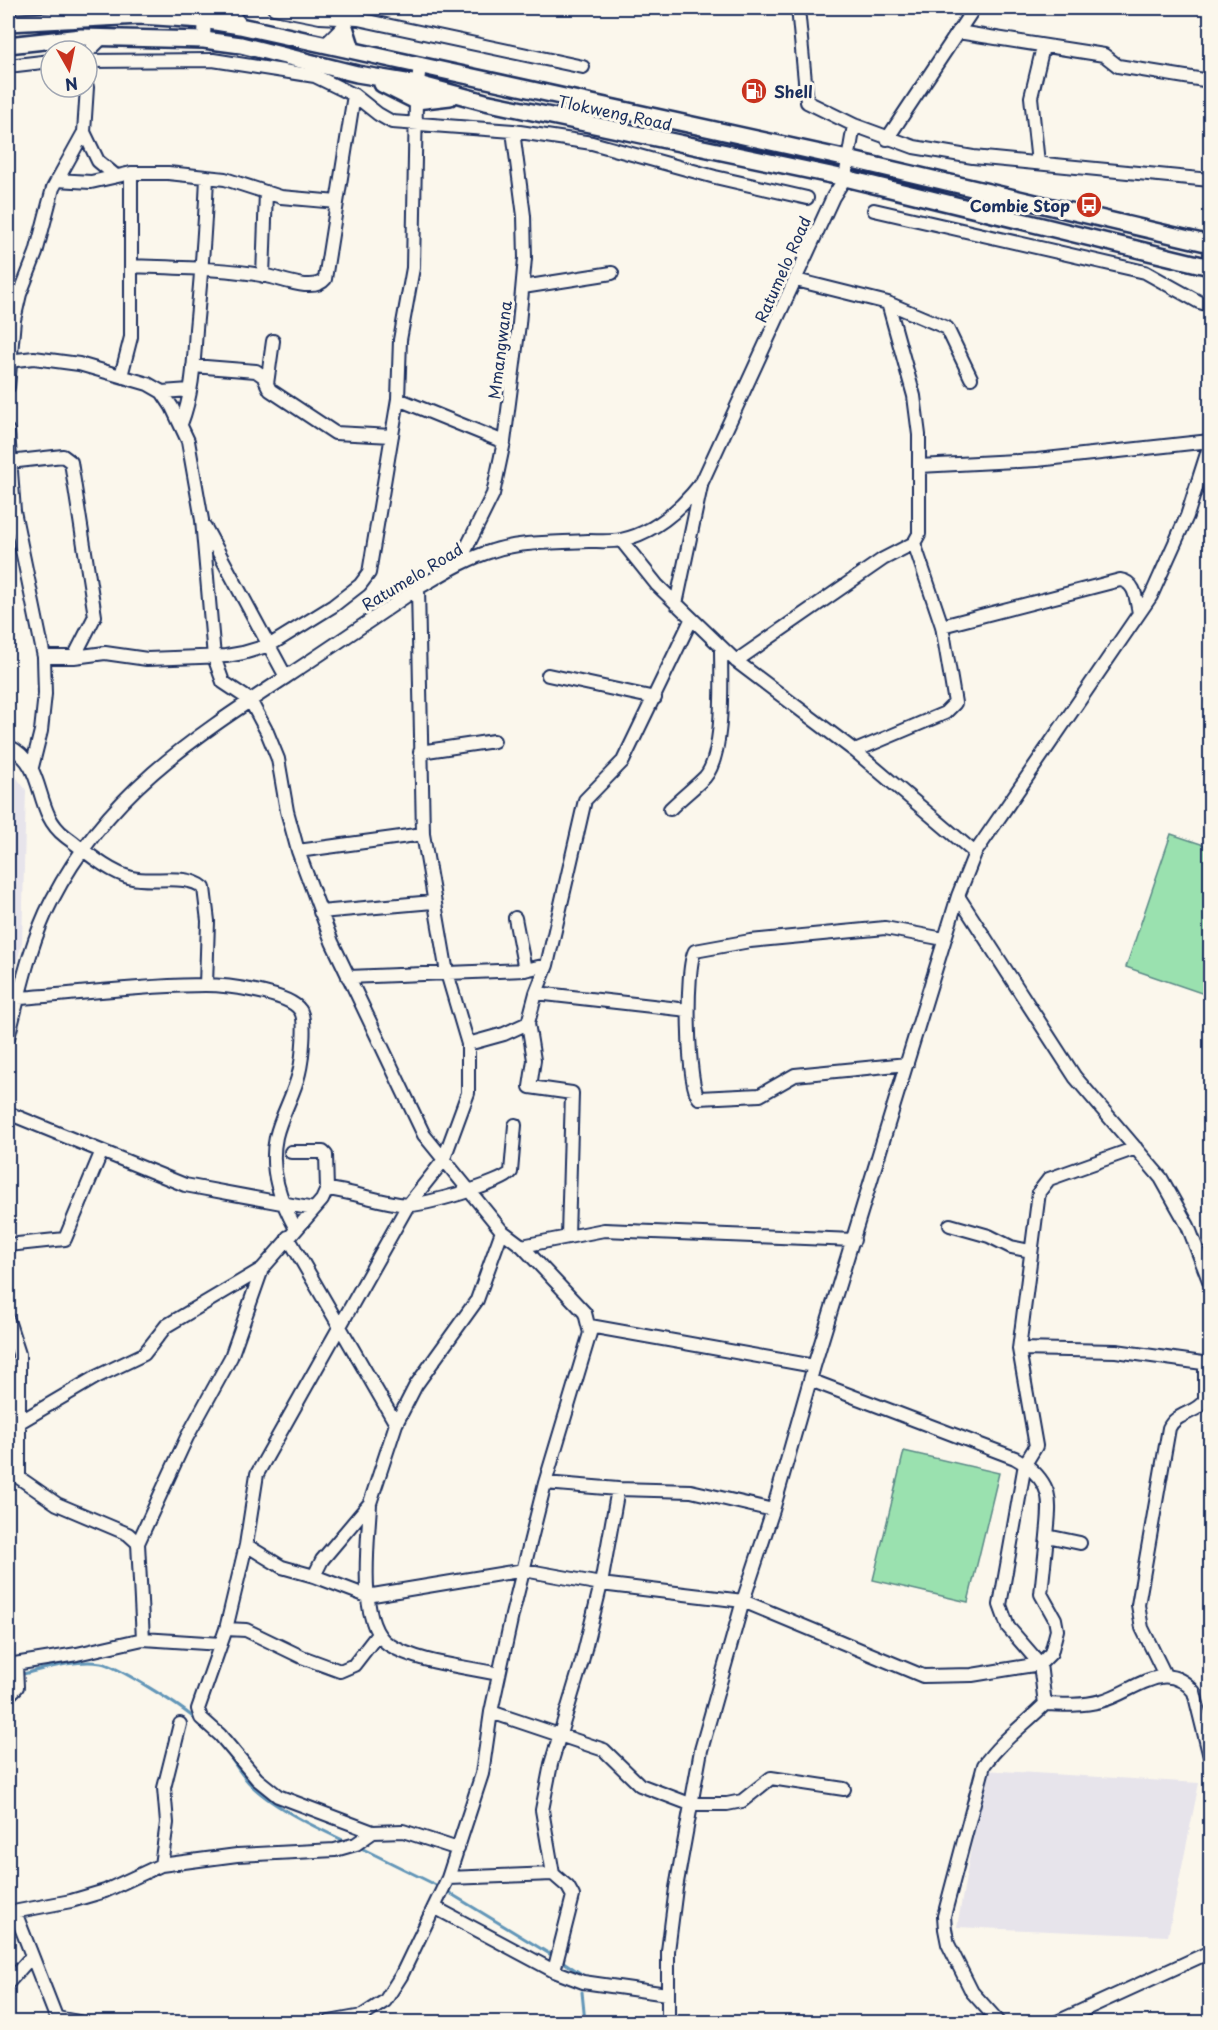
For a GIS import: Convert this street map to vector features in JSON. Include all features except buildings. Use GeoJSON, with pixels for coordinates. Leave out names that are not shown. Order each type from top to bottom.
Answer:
{"type":"FeatureCollection","features":[{"type":"Feature","properties":{"kind":"main road"},"geometry":{"type":"LineString","coordinates":[[140,16],[166,8]]}},
{"type":"Feature","properties":{"kind":"main road"},"geometry":{"type":"LineString","coordinates":[[219,8],[231,15],[240,26]]}},
{"type":"Feature","properties":{"kind":"main road","name":"Tlokweng Road"},"geometry":{"type":"LineString","coordinates":[[8,23],[204,14],[240,26],[848,159],[1210,244]]}},
{"type":"Feature","properties":{"kind":"main road"},"geometry":{"type":"LineString","coordinates":[[328,44],[347,17]]}},
{"type":"Feature","properties":{"kind":"main road"},"geometry":{"type":"LineString","coordinates":[[347,17],[352,49]]}},
{"type":"Feature","properties":{"kind":"main road","name":"Tlokweng Road"},"geometry":{"type":"LineString","coordinates":[[74,39],[117,37],[204,40],[241,45],[357,74],[418,84],[485,102],[845,178],[1210,267]]}},
{"type":"Feature","properties":{"kind":"main road","name":"Tlokweng Road"},"geometry":{"type":"LineString","coordinates":[[8,45],[39,42]]}},
{"type":"Feature","properties":{"kind":"main road"},"geometry":{"type":"LineString","coordinates":[[357,74],[365,80],[389,86],[416,101],[462,97],[485,102]]}},
{"type":"Feature","properties":{"kind":"street"},"geometry":{"type":"LineString","coordinates":[[274,8],[320,17],[347,17],[583,67]]}},
{"type":"Feature","properties":{"kind":"street"},"geometry":{"type":"LineString","coordinates":[[798,8],[807,102],[887,139],[914,147],[973,157],[1210,180]]}},
{"type":"Feature","properties":{"kind":"street"},"geometry":{"type":"LineString","coordinates":[[887,139],[958,33],[971,8]]}},
{"type":"Feature","properties":{"kind":"street"},"geometry":{"type":"LineString","coordinates":[[204,14],[204,40]]}},
{"type":"Feature","properties":{"kind":"street"},"geometry":{"type":"LineString","coordinates":[[958,33],[1104,55],[1118,66],[1210,81]]}},
{"type":"Feature","properties":{"kind":"street"},"geometry":{"type":"LineString","coordinates":[[99,41],[117,37]]}},
{"type":"Feature","properties":{"kind":"street"},"geometry":{"type":"LineString","coordinates":[[1038,163],[1031,97],[1043,46]]}},
{"type":"Feature","properties":{"kind":"street"},"geometry":{"type":"LineString","coordinates":[[99,61],[213,60],[315,76],[354,96],[384,119],[416,125],[513,131],[615,148],[716,177],[807,198]]}},
{"type":"Feature","properties":{"kind":"street"},"geometry":{"type":"LineString","coordinates":[[8,66],[39,62]]}},
{"type":"Feature","properties":{"kind":"street"},"geometry":{"type":"LineString","coordinates":[[44,657],[74,657],[105,653],[135,658],[214,657],[243,653],[270,645],[333,606],[366,579],[398,399],[400,340],[413,268],[416,101],[420,64]]}},
{"type":"Feature","properties":{"kind":"street"},"geometry":{"type":"LineString","coordinates":[[131,266],[202,269],[263,276],[311,285],[322,283],[354,96]]}},
{"type":"Feature","properties":{"kind":"street"},"geometry":{"type":"LineString","coordinates":[[8,387],[14,320],[20,294],[36,253],[49,198],[84,132],[86,99]]}},
{"type":"Feature","properties":{"kind":"street","name":"Ratumelo Road"},"geometry":{"type":"LineString","coordinates":[[8,1038],[32,949],[52,900],[83,849],[120,804],[175,752],[418,588],[458,565],[491,551],[506,548],[541,543],[621,540],[662,521],[678,510],[702,482],[833,197],[845,178],[854,125]]}},
{"type":"Feature","properties":{"kind":"street","name":"Mmangwana"},"geometry":{"type":"LineString","coordinates":[[458,565],[493,494],[504,442],[523,287],[524,200],[513,131]]}},
{"type":"Feature","properties":{"kind":"street"},"geometry":{"type":"LineString","coordinates":[[84,132],[98,161],[116,176]]}},
{"type":"Feature","properties":{"kind":"street"},"geometry":{"type":"LineString","coordinates":[[57,180],[101,181],[131,172],[207,177],[241,183],[281,197],[337,202]]}},
{"type":"Feature","properties":{"kind":"street"},"geometry":{"type":"LineString","coordinates":[[121,376],[131,337],[131,172]]}},
{"type":"Feature","properties":{"kind":"street"},"geometry":{"type":"LineString","coordinates":[[182,424],[193,366],[202,269],[207,177]]}},
{"type":"Feature","properties":{"kind":"street"},"geometry":{"type":"LineString","coordinates":[[263,276],[266,192]]}},
{"type":"Feature","properties":{"kind":"street"},"geometry":{"type":"LineString","coordinates":[[874,210],[1145,272],[1198,302],[1210,305]]}},
{"type":"Feature","properties":{"kind":"street"},"geometry":{"type":"LineString","coordinates":[[523,287],[612,273]]}},
{"type":"Feature","properties":{"kind":"street"},"geometry":{"type":"LineString","coordinates":[[796,280],[888,303],[947,328],[971,378]]}},
{"type":"Feature","properties":{"kind":"street"},"geometry":{"type":"LineString","coordinates":[[736,662],[883,559],[914,543],[919,534],[919,435],[914,396],[888,303]]}},
{"type":"Feature","properties":{"kind":"street"},"geometry":{"type":"LineString","coordinates":[[267,385],[273,341]]}},
{"type":"Feature","properties":{"kind":"street"},"geometry":{"type":"LineString","coordinates":[[9,361],[57,360],[148,384],[162,392],[182,424],[188,441],[202,520],[214,657],[223,682],[250,700],[278,759],[287,811],[298,851],[320,912],[348,977],[424,1136],[502,1231],[522,1246],[585,1313],[590,1326],[590,1333],[545,1482],[498,1674],[490,1712],[482,1774],[448,1878],[401,1976],[385,2001],[362,2016],[329,2022]]}},
{"type":"Feature","properties":{"kind":"street"},"geometry":{"type":"LineString","coordinates":[[193,366],[256,370],[262,374],[267,385],[276,394],[335,433],[392,436]]}},
{"type":"Feature","properties":{"kind":"street"},"geometry":{"type":"LineString","coordinates":[[162,392],[190,390]]}},
{"type":"Feature","properties":{"kind":"street"},"geometry":{"type":"LineString","coordinates":[[398,399],[504,442]]}},
{"type":"Feature","properties":{"kind":"street"},"geometry":{"type":"LineString","coordinates":[[8,431],[14,511],[44,657],[45,694],[41,731],[32,767]]}},
{"type":"Feature","properties":{"kind":"street"},"geometry":{"type":"LineString","coordinates":[[669,2022],[668,1951],[690,1804],[701,1750],[743,1601],[773,1510],[814,1366],[958,896],[975,853],[1151,596],[1187,516],[1210,442],[1037,460],[919,466]]}},
{"type":"Feature","properties":{"kind":"street"},"geometry":{"type":"LineString","coordinates":[[9,462],[63,456],[71,462],[95,616],[74,657]]}},
{"type":"Feature","properties":{"kind":"street"},"geometry":{"type":"LineString","coordinates":[[676,604],[702,482]]}},
{"type":"Feature","properties":{"kind":"street"},"geometry":{"type":"LineString","coordinates":[[202,520],[286,677]]}},
{"type":"Feature","properties":{"kind":"street"},"geometry":{"type":"LineString","coordinates":[[621,540],[691,620],[736,662],[855,751],[975,853]]}},
{"type":"Feature","properties":{"kind":"street"},"geometry":{"type":"LineString","coordinates":[[855,751],[945,713],[953,707],[950,662],[942,626],[914,543]]}},
{"type":"Feature","properties":{"kind":"street"},"geometry":{"type":"LineString","coordinates":[[942,626],[1120,580],[1132,586],[1140,613]]}},
{"type":"Feature","properties":{"kind":"street"},"geometry":{"type":"LineString","coordinates":[[418,588],[423,834],[447,973],[468,1044],[468,1093],[443,1161],[408,1205],[257,1474],[246,1545],[226,1629],[198,1706],[201,1718],[220,1735],[257,1779],[278,1796],[373,1832],[403,1831],[458,1849]]}},
{"type":"Feature","properties":{"kind":"street"},"geometry":{"type":"LineString","coordinates":[[568,1236],[572,1093],[530,1087],[534,1060],[528,1023],[547,965],[585,800],[622,761],[655,698],[691,620]]}},
{"type":"Feature","properties":{"kind":"street"},"geometry":{"type":"LineString","coordinates":[[670,809],[706,775],[713,757],[720,723],[721,648]]}},
{"type":"Feature","properties":{"kind":"street"},"geometry":{"type":"LineString","coordinates":[[548,675],[655,698]]}},
{"type":"Feature","properties":{"kind":"street"},"geometry":{"type":"LineString","coordinates":[[420,752],[494,741]]}},
{"type":"Feature","properties":{"kind":"street"},"geometry":{"type":"LineString","coordinates":[[8,746],[21,753],[32,767],[45,810],[55,827],[83,849],[131,878],[191,882],[204,888],[208,921],[206,985]]}},
{"type":"Feature","properties":{"kind":"street"},"geometry":{"type":"LineString","coordinates":[[298,851],[423,834]]}},
{"type":"Feature","properties":{"kind":"street"},"geometry":{"type":"LineString","coordinates":[[958,896],[1075,1077],[1161,1179],[1188,1226],[1210,1283]]}},
{"type":"Feature","properties":{"kind":"street"},"geometry":{"type":"LineString","coordinates":[[320,912],[433,902]]}},
{"type":"Feature","properties":{"kind":"street"},"geometry":{"type":"LineString","coordinates":[[515,918],[525,970]]}},
{"type":"Feature","properties":{"kind":"street"},"geometry":{"type":"LineString","coordinates":[[907,1064],[795,1076],[785,1079],[760,1095],[702,1100],[692,1087],[688,1010],[690,959],[695,951],[750,941],[885,928],[944,939]]}},
{"type":"Feature","properties":{"kind":"street"},"geometry":{"type":"LineString","coordinates":[[348,977],[525,970],[547,965]]}},
{"type":"Feature","properties":{"kind":"street"},"geometry":{"type":"LineString","coordinates":[[18,998],[206,985],[285,997],[302,1011],[304,1020],[299,1072],[276,1137],[274,1169],[281,1202],[292,1233],[339,1329],[396,1424]]}},
{"type":"Feature","properties":{"kind":"street"},"geometry":{"type":"LineString","coordinates":[[536,993],[688,1010]]}},
{"type":"Feature","properties":{"kind":"street"},"geometry":{"type":"LineString","coordinates":[[468,1044],[504,1034],[528,1023]]}},
{"type":"Feature","properties":{"kind":"street"},"geometry":{"type":"LineString","coordinates":[[8,1113],[100,1153],[185,1185],[314,1209]]}},
{"type":"Feature","properties":{"kind":"street"},"geometry":{"type":"LineString","coordinates":[[327,1190],[408,1205],[468,1191],[502,1180],[512,1172],[515,1125]]}},
{"type":"Feature","properties":{"kind":"street"},"geometry":{"type":"LineString","coordinates":[[1045,1704],[1040,1664],[1008,1628],[1000,1605],[1025,1464],[1036,1446],[1019,1349],[1030,1251],[1040,1192],[1044,1184],[1057,1176],[1136,1148]]}},
{"type":"Feature","properties":{"kind":"street"},"geometry":{"type":"LineString","coordinates":[[18,1423],[96,1377],[144,1354],[166,1326],[262,1269],[314,1209],[327,1190],[326,1155],[323,1152],[291,1152]]}},
{"type":"Feature","properties":{"kind":"street"},"geometry":{"type":"LineString","coordinates":[[8,1245],[65,1239],[100,1153]]}},
{"type":"Feature","properties":{"kind":"street"},"geometry":{"type":"LineString","coordinates":[[950,1225],[1030,1251]]}},
{"type":"Feature","properties":{"kind":"street"},"geometry":{"type":"LineString","coordinates":[[522,1246],[604,1230],[854,1240]]}},
{"type":"Feature","properties":{"kind":"street"},"geometry":{"type":"LineString","coordinates":[[498,1674],[406,1653],[386,1643],[378,1634],[371,1619],[367,1596],[370,1503],[396,1424],[416,1385],[477,1300],[502,1231]]}},
{"type":"Feature","properties":{"kind":"street"},"geometry":{"type":"LineString","coordinates":[[143,1639],[138,1544],[187,1437],[231,1357],[262,1269]]}},
{"type":"Feature","properties":{"kind":"street"},"geometry":{"type":"LineString","coordinates":[[8,1320],[19,1354],[18,1423],[13,1473],[57,1504],[128,1534],[138,1544]]}},
{"type":"Feature","properties":{"kind":"street"},"geometry":{"type":"LineString","coordinates":[[590,1326],[814,1366]]}},
{"type":"Feature","properties":{"kind":"street"},"geometry":{"type":"LineString","coordinates":[[1019,1349],[1116,1351],[1208,1364],[1205,1400],[1198,1407],[1175,1418],[1169,1428],[1138,1605],[1146,1638],[1165,1675]]}},
{"type":"Feature","properties":{"kind":"street"},"geometry":{"type":"LineString","coordinates":[[246,1545],[282,1567],[314,1576],[367,1596],[524,1570],[601,1584],[743,1601],[923,1676],[972,1675],[1040,1664],[1052,1653],[1057,1630],[1055,1619],[1041,1594],[1050,1502],[1047,1489],[1039,1476],[1025,1464],[1004,1454],[810,1380]]}},
{"type":"Feature","properties":{"kind":"street"},"geometry":{"type":"LineString","coordinates":[[545,1482],[618,1489],[691,1491],[773,1510]]}},
{"type":"Feature","properties":{"kind":"street"},"geometry":{"type":"LineString","coordinates":[[556,1964],[573,1896],[568,1887],[553,1874],[542,1810],[559,1736],[582,1661],[601,1584],[618,1489]]}},
{"type":"Feature","properties":{"kind":"street"},"geometry":{"type":"LineString","coordinates":[[314,1576],[322,1560],[370,1503]]}},
{"type":"Feature","properties":{"kind":"street"},"geometry":{"type":"LineString","coordinates":[[1047,1536],[1080,1543]]}},
{"type":"Feature","properties":{"kind":"street"},"geometry":{"type":"LineString","coordinates":[[226,1629],[246,1629],[302,1657],[340,1671],[354,1665],[378,1634]]}},
{"type":"Feature","properties":{"kind":"street"},"geometry":{"type":"LineString","coordinates":[[8,1696],[17,1687],[12,1666],[143,1639],[220,1644]]}},
{"type":"Feature","properties":{"kind":"street"},"geometry":{"type":"LineString","coordinates":[[999,2022],[972,1992],[960,1969],[948,1944],[944,1916],[984,1765],[996,1749],[1045,1704],[1100,1702],[1136,1684],[1165,1675],[1188,1684],[1194,1692],[1210,1757]]}},
{"type":"Feature","properties":{"kind":"street"},"geometry":{"type":"LineString","coordinates":[[490,1712],[604,1750],[640,1785],[690,1804],[726,1804],[742,1801],[771,1778],[844,1789]]}},
{"type":"Feature","properties":{"kind":"street"},"geometry":{"type":"LineString","coordinates":[[161,1865],[167,1823],[164,1788],[180,1724]]}},
{"type":"Feature","properties":{"kind":"street"},"geometry":{"type":"LineString","coordinates":[[79,2022],[57,2020],[11,1913],[71,1901],[105,1891],[161,1865],[237,1855],[335,1850],[356,1844],[373,1832]]}},
{"type":"Feature","properties":{"kind":"street"},"geometry":{"type":"LineString","coordinates":[[448,1878],[553,1874]]}},
{"type":"Feature","properties":{"kind":"street"},"geometry":{"type":"LineString","coordinates":[[434,1907],[602,1986],[667,1994]]}},
{"type":"Feature","properties":{"kind":"street"},"geometry":{"type":"LineString","coordinates":[[1057,2022],[1210,1952]]}},
{"type":"Feature","properties":{"kind":"street"},"geometry":{"type":"LineString","coordinates":[[8,1983],[31,1957]]}},
{"type":"Feature","properties":{"kind":"shaded area"},"geometry":{"type":"Polygon","coordinates":[[[8,766],[26,790],[22,943],[8,993],[8,766]]]}},
{"type":"Feature","properties":{"kind":"shaded area"},"geometry":{"type":"Polygon","coordinates":[[[985,1770],[1199,1783],[1168,1936],[957,1927],[985,1770]]]}},
{"type":"Feature","properties":{"kind":"green space"},"geometry":{"type":"Polygon","coordinates":[[[1171,834],[1210,847],[1210,996],[1126,967],[1171,834]]]}},
{"type":"Feature","properties":{"kind":"green space"},"geometry":{"type":"Polygon","coordinates":[[[904,1451],[999,1473],[968,1602],[873,1580],[904,1451]]]}},
{"type":"Feature","properties":{"kind":"waterway"},"geometry":{"type":"LineString","coordinates":[[19,1675],[70,1663],[101,1663],[121,1671],[150,1688],[196,1720]]}},
{"type":"Feature","properties":{"kind":"waterway"},"geometry":{"type":"LineString","coordinates":[[229,1755],[245,1778],[265,1797],[321,1830],[347,1842]]}},
{"type":"Feature","properties":{"kind":"waterway"},"geometry":{"type":"LineString","coordinates":[[359,1847],[438,1886]]}},
{"type":"Feature","properties":{"kind":"waterway"},"geometry":{"type":"LineString","coordinates":[[448,1892],[553,1956]]}},
{"type":"Feature","properties":{"kind":"waterway"},"geometry":{"type":"LineString","coordinates":[[562,1961],[580,1973]]}},
{"type":"Feature","properties":{"kind":"waterway"},"geometry":{"type":"LineString","coordinates":[[582,1992],[585,2022]]}},
{"type":"Feature","properties":{"kind":"place","name":"Shell"},"geometry":{"type":"Point","coordinates":[754,91]}},
{"type":"Feature","properties":{"kind":"place","name":"Combie Stop"},"geometry":{"type":"Point","coordinates":[1089,205]}}]}
